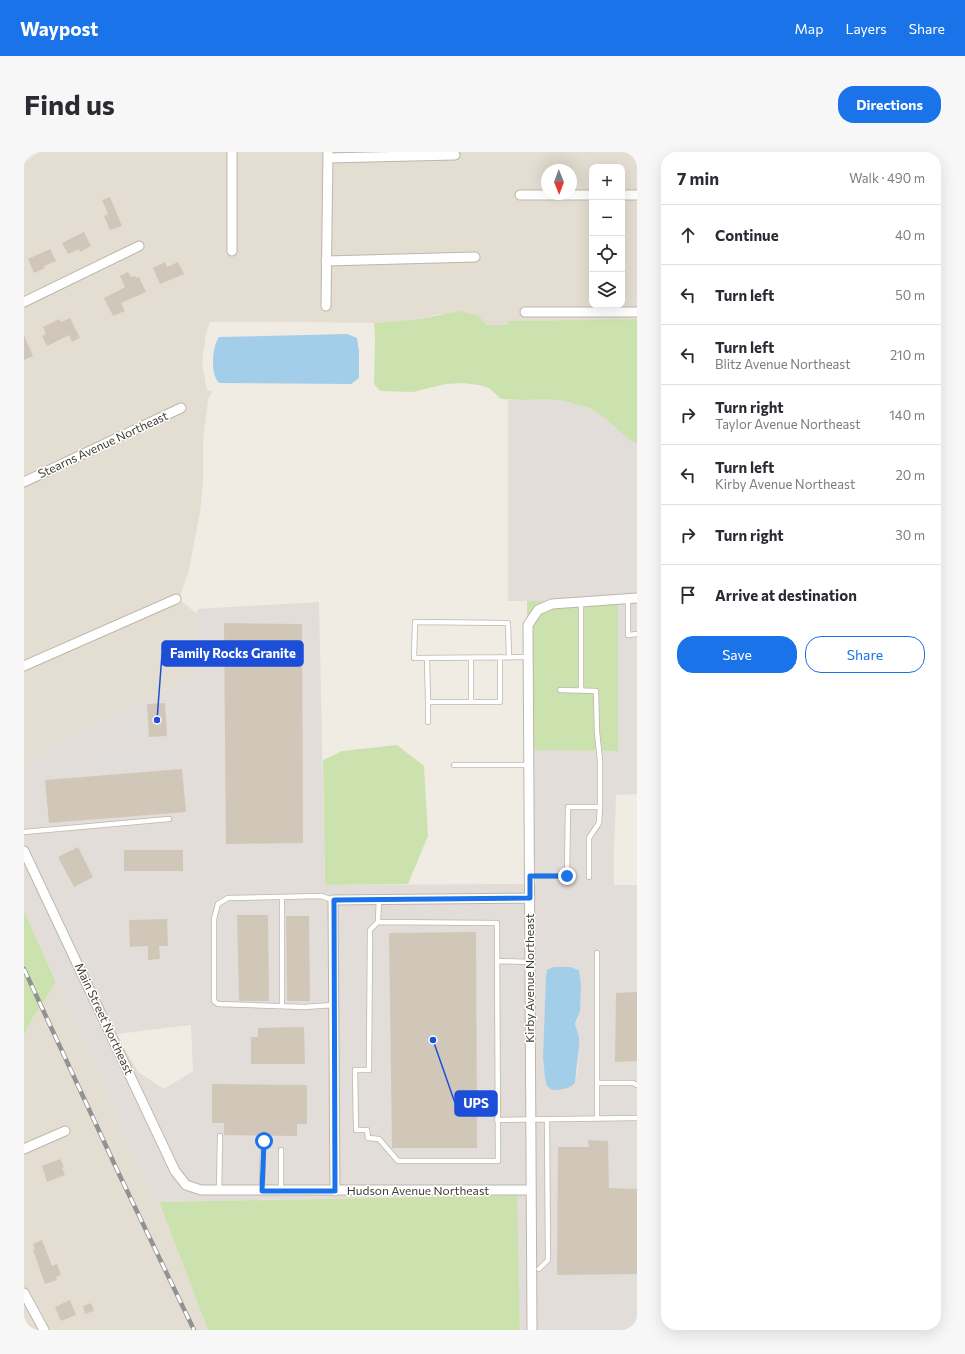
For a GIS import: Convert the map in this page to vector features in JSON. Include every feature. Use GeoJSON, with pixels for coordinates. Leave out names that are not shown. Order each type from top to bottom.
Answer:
{"type":"FeatureCollection","features":[{"type":"Feature","properties":{"kind":"street"},"geometry":{"type":"LineString","coordinates":[[232,152],[232,251]]}},
{"type":"Feature","properties":{"kind":"street"},"geometry":{"type":"LineString","coordinates":[[326,306],[328,155],[455,154]]}},
{"type":"Feature","properties":{"kind":"street"},"geometry":{"type":"LineString","coordinates":[[520,195],[589,195]]}},
{"type":"Feature","properties":{"kind":"street"},"geometry":{"type":"LineString","coordinates":[[625,195],[637,195]]}},
{"type":"Feature","properties":{"kind":"street"},"geometry":{"type":"LineString","coordinates":[[24,302],[139,246]]}},
{"type":"Feature","properties":{"kind":"street"},"geometry":{"type":"LineString","coordinates":[[326,261],[475,258]]}},
{"type":"Feature","properties":{"kind":"street"},"geometry":{"type":"LineString","coordinates":[[525,312],[637,312]]}},
{"type":"Feature","properties":{"kind":"street","name":"Stearns Avenue Northeast"},"geometry":{"type":"LineString","coordinates":[[24,482],[181,408]]}},
{"type":"Feature","properties":{"kind":"street"},"geometry":{"type":"LineString","coordinates":[[24,666],[176,598]]}},
{"type":"Feature","properties":{"kind":"street","name":"Kirby Avenue Northeast"},"geometry":{"type":"LineString","coordinates":[[532,1330],[528,625],[538,610],[552,604],[633,598]]}},
{"type":"Feature","properties":{"kind":"street","name":"Main Street Northeast"},"geometry":{"type":"LineString","coordinates":[[24,851],[176,1171],[186,1185]]}},
{"type":"Feature","properties":{"kind":"street"},"geometry":{"type":"LineString","coordinates":[[335,1191],[334,900],[530,898]]}},
{"type":"Feature","properties":{"kind":"street"},"geometry":{"type":"LineString","coordinates":[[24,1149],[65,1131]]}},
{"type":"Feature","properties":{"kind":"street","name":"Hudson Avenue Northeast"},"geometry":{"type":"LineString","coordinates":[[186,1185],[202,1190],[219,1191],[531,1190]]}},
{"type":"Feature","properties":{"kind":"street"},"geometry":{"type":"LineString","coordinates":[[24,1293],[44,1330]]}},
{"type":"Feature","properties":{"kind":"lane"},"geometry":{"type":"LineString","coordinates":[[633,598],[628,634],[637,634]]}},
{"type":"Feature","properties":{"kind":"lane"},"geometry":{"type":"LineString","coordinates":[[581,601],[581,690]]}},
{"type":"Feature","properties":{"kind":"lane"},"geometry":{"type":"LineString","coordinates":[[509,657],[508,623],[415,622],[414,658],[528,657]]}},
{"type":"Feature","properties":{"kind":"lane"},"geometry":{"type":"LineString","coordinates":[[428,702],[500,702],[500,657]]}},
{"type":"Feature","properties":{"kind":"lane"},"geometry":{"type":"LineString","coordinates":[[427,658],[428,722]]}},
{"type":"Feature","properties":{"kind":"lane"},"geometry":{"type":"LineString","coordinates":[[471,658],[471,702]]}},
{"type":"Feature","properties":{"kind":"lane"},"geometry":{"type":"LineString","coordinates":[[560,690],[596,691],[597,732],[600,761],[600,823],[589,838],[589,877]]}},
{"type":"Feature","properties":{"kind":"lane"},"geometry":{"type":"LineString","coordinates":[[454,765],[529,765]]}},
{"type":"Feature","properties":{"kind":"lane"},"geometry":{"type":"LineString","coordinates":[[530,876],[567,876],[568,807],[600,807]]}},
{"type":"Feature","properties":{"kind":"lane"},"geometry":{"type":"LineString","coordinates":[[24,832],[169,820]]}},
{"type":"Feature","properties":{"kind":"lane"},"geometry":{"type":"LineString","coordinates":[[334,900],[320,896],[228,898],[218,904],[214,919],[214,1001],[218,1004],[282,1006],[334,1005]]}},
{"type":"Feature","properties":{"kind":"lane"},"geometry":{"type":"LineString","coordinates":[[282,897],[282,1006]]}},
{"type":"Feature","properties":{"kind":"lane"},"geometry":{"type":"LineString","coordinates":[[378,922],[497,923],[498,1161],[398,1161],[379,1139],[368,1138],[367,1130],[356,1130],[355,1070],[369,1070],[370,930],[378,922],[379,899]]}},
{"type":"Feature","properties":{"kind":"lane"},"geometry":{"type":"LineString","coordinates":[[596,953],[597,1119]]}},
{"type":"Feature","properties":{"kind":"lane"},"geometry":{"type":"LineString","coordinates":[[498,961],[530,962]]}},
{"type":"Feature","properties":{"kind":"lane"},"geometry":{"type":"LineString","coordinates":[[597,1084],[637,1085]]}},
{"type":"Feature","properties":{"kind":"lane"},"geometry":{"type":"LineString","coordinates":[[497,1120],[637,1118]]}},
{"type":"Feature","properties":{"kind":"lane"},"geometry":{"type":"LineString","coordinates":[[539,1269],[548,1260],[547,1119]]}},
{"type":"Feature","properties":{"kind":"lane"},"geometry":{"type":"LineString","coordinates":[[219,1191],[220,1136]]}},
{"type":"Feature","properties":{"kind":"lane"},"geometry":{"type":"LineString","coordinates":[[262,1191],[264,1141]]}},
{"type":"Feature","properties":{"kind":"lane"},"geometry":{"type":"LineString","coordinates":[[281,1150],[282,1191]]}},
{"type":"Feature","properties":{"kind":"shaded area"},"geometry":{"type":"Polygon","coordinates":[[[40,152],[637,152],[637,319],[509,321],[508,325],[485,325],[439,314],[419,319],[374,323],[210,322],[206,333],[202,363],[207,391],[212,391],[208,400],[203,441],[203,483],[200,512],[189,570],[179,599],[197,614],[190,678],[24,763],[24,162],[40,152]]]}},
{"type":"Feature","properties":{"kind":"shaded area"},"geometry":{"type":"Polygon","coordinates":[[[546,399],[564,401],[590,408],[605,418],[630,441],[637,443],[637,794],[616,795],[614,885],[637,885],[637,1330],[520,1330],[516,1195],[156,1202],[24,911],[24,763],[190,678],[197,609],[319,602],[325,885],[536,884],[528,750],[618,601],[508,601],[508,400],[546,399]],[[545,1007],[543,1056],[573,1085],[575,1083],[578,1067],[579,1037],[575,1024],[579,1018],[545,1007]],[[191,1025],[117,1034],[138,1072],[164,1089],[193,1071],[191,1025]]]}},
{"type":"Feature","properties":{"kind":"shaded area"},"geometry":{"type":"Polygon","coordinates":[[[145,717],[147,741],[121,743],[119,718],[145,717]]]}},
{"type":"Feature","properties":{"kind":"shaded area"},"geometry":{"type":"Polygon","coordinates":[[[180,752],[181,762],[49,773],[48,763],[180,752]]]}},
{"type":"Feature","properties":{"kind":"shaded area"},"geometry":{"type":"Polygon","coordinates":[[[56,982],[156,1202],[159,1202],[208,1330],[24,1330],[24,1035],[32,1019],[56,982]]]}},
{"type":"Feature","properties":{"kind":"green space"},"geometry":{"type":"Polygon","coordinates":[[[460,311],[479,316],[486,325],[508,325],[508,321],[637,319],[637,443],[630,441],[605,418],[590,408],[564,401],[546,399],[501,399],[489,388],[462,383],[446,384],[413,392],[380,391],[374,384],[374,323],[419,319],[460,311]]]}},
{"type":"Feature","properties":{"kind":"green space"},"geometry":{"type":"Polygon","coordinates":[[[527,601],[618,601],[618,751],[528,750],[527,601]]]}},
{"type":"Feature","properties":{"kind":"green space"},"geometry":{"type":"Polygon","coordinates":[[[397,745],[424,766],[428,836],[408,884],[325,885],[323,760],[342,751],[397,745]]]}},
{"type":"Feature","properties":{"kind":"green space"},"geometry":{"type":"Polygon","coordinates":[[[24,911],[56,982],[32,1019],[24,1035],[24,911]]]}},
{"type":"Feature","properties":{"kind":"green space"},"geometry":{"type":"Polygon","coordinates":[[[517,1195],[520,1330],[208,1330],[159,1202],[517,1195]]]}},
{"type":"Feature","properties":{"kind":"water"},"geometry":{"type":"Polygon","coordinates":[[[347,334],[357,338],[359,351],[359,378],[351,384],[219,383],[214,373],[213,360],[215,347],[219,337],[347,334]]]}},
{"type":"Feature","properties":{"kind":"water"},"geometry":{"type":"Polygon","coordinates":[[[554,967],[570,967],[579,970],[581,985],[580,1011],[575,1024],[579,1037],[579,1046],[575,1083],[570,1087],[558,1090],[552,1090],[547,1086],[543,1056],[546,978],[547,970],[554,967]]]}},
{"type":"Feature","properties":{"kind":"building"},"geometry":{"type":"Polygon","coordinates":[[[110,197],[122,226],[110,230],[104,216],[108,214],[102,200],[110,197]]]}},
{"type":"Feature","properties":{"kind":"building"},"geometry":{"type":"Polygon","coordinates":[[[84,232],[91,246],[80,252],[79,249],[68,254],[62,243],[84,232]]]}},
{"type":"Feature","properties":{"kind":"building"},"geometry":{"type":"Polygon","coordinates":[[[50,249],[56,261],[44,266],[45,268],[34,273],[28,259],[50,249]]]}},
{"type":"Feature","properties":{"kind":"building"},"geometry":{"type":"Polygon","coordinates":[[[165,262],[167,267],[178,262],[184,274],[160,284],[153,268],[165,262]]]}},
{"type":"Feature","properties":{"kind":"building"},"geometry":{"type":"Polygon","coordinates":[[[128,272],[131,277],[139,277],[146,292],[121,303],[125,311],[113,316],[104,298],[125,287],[120,276],[128,272]]]}},
{"type":"Feature","properties":{"kind":"building"},"geometry":{"type":"Polygon","coordinates":[[[70,318],[80,338],[72,342],[69,335],[47,346],[42,336],[46,334],[43,327],[59,319],[61,322],[70,318]]]}},
{"type":"Feature","properties":{"kind":"building"},"geometry":{"type":"Polygon","coordinates":[[[24,335],[33,356],[24,360],[24,335]]]}},
{"type":"Feature","properties":{"kind":"building"},"geometry":{"type":"Polygon","coordinates":[[[224,623],[302,624],[303,843],[226,844],[224,623]]]}},
{"type":"Feature","properties":{"kind":"building"},"geometry":{"type":"Polygon","coordinates":[[[165,703],[167,736],[149,737],[147,704],[165,703]]]}},
{"type":"Feature","properties":{"kind":"building"},"geometry":{"type":"Polygon","coordinates":[[[182,769],[186,812],[49,823],[45,780],[182,769]]]}},
{"type":"Feature","properties":{"kind":"building"},"geometry":{"type":"Polygon","coordinates":[[[78,847],[93,877],[74,887],[58,857],[78,847]]]}},
{"type":"Feature","properties":{"kind":"building"},"geometry":{"type":"Polygon","coordinates":[[[124,850],[183,850],[183,871],[124,871],[124,850]]]}},
{"type":"Feature","properties":{"kind":"building"},"geometry":{"type":"Polygon","coordinates":[[[237,915],[268,915],[269,1001],[239,1001],[237,915]]]}},
{"type":"Feature","properties":{"kind":"building"},"geometry":{"type":"Polygon","coordinates":[[[286,916],[309,916],[310,1001],[287,1001],[286,916]]]}},
{"type":"Feature","properties":{"kind":"building"},"geometry":{"type":"Polygon","coordinates":[[[167,919],[168,946],[159,946],[160,959],[148,960],[148,946],[130,947],[129,920],[167,919]]]}},
{"type":"Feature","properties":{"kind":"building"},"geometry":{"type":"Polygon","coordinates":[[[476,932],[477,1148],[392,1148],[389,933],[476,932]]]}},
{"type":"Feature","properties":{"kind":"building"},"geometry":{"type":"Polygon","coordinates":[[[637,992],[637,1061],[615,1062],[616,993],[637,992]]]}},
{"type":"Feature","properties":{"kind":"building"},"geometry":{"type":"Polygon","coordinates":[[[304,1027],[305,1064],[251,1064],[251,1037],[258,1037],[258,1028],[304,1027]]]}},
{"type":"Feature","properties":{"kind":"building"},"geometry":{"type":"Polygon","coordinates":[[[212,1084],[307,1085],[307,1124],[297,1124],[297,1136],[224,1135],[224,1123],[212,1123],[212,1084]]]}},
{"type":"Feature","properties":{"kind":"building"},"geometry":{"type":"Polygon","coordinates":[[[588,1140],[608,1141],[609,1188],[637,1189],[637,1274],[557,1275],[558,1147],[589,1147],[588,1140]]]}},
{"type":"Feature","properties":{"kind":"building"},"geometry":{"type":"Polygon","coordinates":[[[60,1159],[64,1167],[62,1168],[65,1175],[47,1182],[42,1166],[60,1159]]]}},
{"type":"Feature","properties":{"kind":"building"},"geometry":{"type":"Polygon","coordinates":[[[42,1240],[52,1266],[57,1264],[61,1275],[56,1277],[57,1280],[45,1284],[33,1250],[35,1249],[33,1244],[42,1240]]]}},
{"type":"Feature","properties":{"kind":"building"},"geometry":{"type":"Polygon","coordinates":[[[70,1300],[76,1315],[61,1321],[55,1307],[70,1300]]]}},
{"type":"Feature","properties":{"kind":"building"},"geometry":{"type":"Polygon","coordinates":[[[91,1303],[94,1311],[85,1314],[83,1306],[91,1303]]]}},
{"type":"Feature","properties":{"kind":"railway"},"geometry":{"type":"LineString","coordinates":[[24,969],[119,1174],[194,1330]]}},
{"type":"Feature","properties":{"kind":"place","name":"Family Rocks Granite"},"geometry":{"type":"Point","coordinates":[157,720]}},
{"type":"Feature","properties":{"kind":"place","name":"UPS"},"geometry":{"type":"Point","coordinates":[433,1040]}},
{"type":"Feature","properties":{"kind":"route"},"geometry":{"type":"LineString","coordinates":[[264,1141],[262,1191],[335,1191],[334,900],[530,898],[530,876],[567,876]]}}]}
